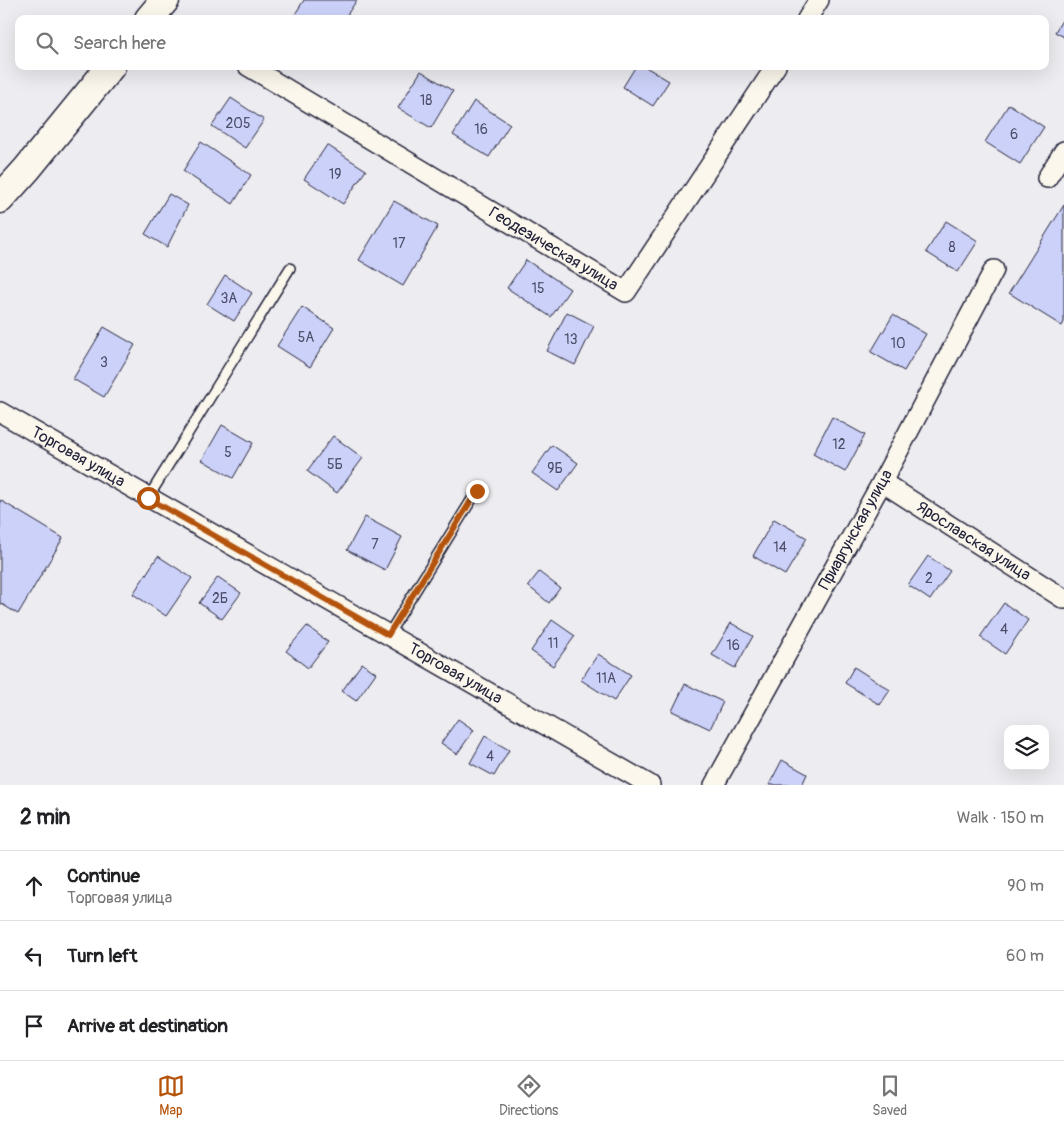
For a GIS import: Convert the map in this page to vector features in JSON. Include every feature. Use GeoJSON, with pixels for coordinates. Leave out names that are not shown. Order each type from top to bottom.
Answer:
{"type":"FeatureCollection","features":[{"type":"Feature","properties":{"kind":"highway"},"geometry":{"type":"LineString","coordinates":[[0,199],[108,70]]}},
{"type":"Feature","properties":{"kind":"street"},"geometry":{"type":"LineString","coordinates":[[810,15],[819,0]]}},
{"type":"Feature","properties":{"kind":"street","name":"Геодезическая улица"},"geometry":{"type":"LineString","coordinates":[[255,70],[626,292],[773,70]]}},
{"type":"Feature","properties":{"kind":"street"},"geometry":{"type":"LineString","coordinates":[[1047,178],[1064,151]]}},
{"type":"Feature","properties":{"kind":"street","name":"Приаргунская улица"},"geometry":{"type":"LineString","coordinates":[[714,785],[882,482],[994,270]]}},
{"type":"Feature","properties":{"kind":"street","name":"Торговая улица"},"geometry":{"type":"LineString","coordinates":[[0,412],[650,785]]}},
{"type":"Feature","properties":{"kind":"street","name":"Ярославская улица"},"geometry":{"type":"LineString","coordinates":[[882,482],[1064,599]]}},
{"type":"Feature","properties":{"kind":"lane"},"geometry":{"type":"LineString","coordinates":[[148,498],[290,268]]}},
{"type":"Feature","properties":{"kind":"lane"},"geometry":{"type":"LineString","coordinates":[[388,635],[477,491]]}},
{"type":"Feature","properties":{"kind":"building"},"geometry":{"type":"Polygon","coordinates":[[[304,0],[357,0],[347,15],[295,15],[304,0]]]}},
{"type":"Feature","properties":{"kind":"building"},"geometry":{"type":"Polygon","coordinates":[[[1064,17],[1064,37],[1055,32],[1064,17]]]}},
{"type":"Feature","properties":{"kind":"building"},"geometry":{"type":"Polygon","coordinates":[[[634,70],[651,70],[669,81],[653,106],[623,87],[634,70]]]}},
{"type":"Feature","properties":{"kind":"building"},"geometry":{"type":"Polygon","coordinates":[[[421,71],[453,91],[431,128],[398,108],[421,71]]]}},
{"type":"Feature","properties":{"kind":"building"},"geometry":{"type":"Polygon","coordinates":[[[231,98],[264,120],[245,148],[212,126],[231,98]]]}},
{"type":"Feature","properties":{"kind":"building"},"geometry":{"type":"Polygon","coordinates":[[[474,101],[510,124],[489,157],[453,135],[474,101]]]}},
{"type":"Feature","properties":{"kind":"building"},"geometry":{"type":"Polygon","coordinates":[[[1009,104],[1044,127],[1020,164],[985,142],[1009,104]]]}},
{"type":"Feature","properties":{"kind":"building"},"geometry":{"type":"Polygon","coordinates":[[[201,142],[251,175],[233,204],[183,171],[201,142]]]}},
{"type":"Feature","properties":{"kind":"building"},"geometry":{"type":"Polygon","coordinates":[[[327,145],[366,170],[343,204],[304,179],[327,145]]]}},
{"type":"Feature","properties":{"kind":"building"},"geometry":{"type":"Polygon","coordinates":[[[169,194],[188,205],[167,247],[145,234],[169,194]]]}},
{"type":"Feature","properties":{"kind":"building"},"geometry":{"type":"Polygon","coordinates":[[[394,201],[438,226],[403,286],[359,260],[394,201]]]}},
{"type":"Feature","properties":{"kind":"building"},"geometry":{"type":"Polygon","coordinates":[[[1064,205],[1064,322],[1062,326],[1009,293],[1064,205]]]}},
{"type":"Feature","properties":{"kind":"building"},"geometry":{"type":"Polygon","coordinates":[[[946,221],[978,241],[958,272],[926,252],[946,221]]]}},
{"type":"Feature","properties":{"kind":"building"},"geometry":{"type":"Polygon","coordinates":[[[526,260],[570,289],[551,317],[507,288],[526,260]]]}},
{"type":"Feature","properties":{"kind":"building"},"geometry":{"type":"Polygon","coordinates":[[[225,275],[252,293],[234,321],[207,304],[225,275]]]}},
{"type":"Feature","properties":{"kind":"building"},"geometry":{"type":"Polygon","coordinates":[[[302,307],[334,328],[310,367],[277,346],[302,307]]]}},
{"type":"Feature","properties":{"kind":"building"},"geometry":{"type":"Polygon","coordinates":[[[567,312],[594,326],[575,365],[547,351],[567,312]]]}},
{"type":"Feature","properties":{"kind":"building"},"geometry":{"type":"Polygon","coordinates":[[[893,315],[926,334],[904,371],[871,352],[893,315]]]}},
{"type":"Feature","properties":{"kind":"building"},"geometry":{"type":"Polygon","coordinates":[[[104,327],[135,345],[104,397],[73,379],[104,327]]]}},
{"type":"Feature","properties":{"kind":"building"},"geometry":{"type":"Polygon","coordinates":[[[832,417],[865,435],[845,472],[813,454],[832,417]]]}},
{"type":"Feature","properties":{"kind":"building"},"geometry":{"type":"Polygon","coordinates":[[[222,425],[253,443],[233,478],[202,460],[222,425]]]}},
{"type":"Feature","properties":{"kind":"building"},"geometry":{"type":"Polygon","coordinates":[[[333,436],[363,458],[337,493],[307,471],[333,436]]]}},
{"type":"Feature","properties":{"kind":"building"},"geometry":{"type":"Polygon","coordinates":[[[552,445],[578,463],[558,491],[532,473],[552,445]]]}},
{"type":"Feature","properties":{"kind":"building"},"geometry":{"type":"Polygon","coordinates":[[[0,500],[63,538],[18,614],[0,603],[0,500]]]}},
{"type":"Feature","properties":{"kind":"building"},"geometry":{"type":"Polygon","coordinates":[[[365,517],[402,537],[385,570],[347,550],[365,517]]]}},
{"type":"Feature","properties":{"kind":"building"},"geometry":{"type":"Polygon","coordinates":[[[774,519],[807,538],[785,575],[753,556],[774,519]]]}},
{"type":"Feature","properties":{"kind":"building"},"geometry":{"type":"Polygon","coordinates":[[[158,556],[192,578],[166,616],[133,594],[158,556]]]}},
{"type":"Feature","properties":{"kind":"building"},"geometry":{"type":"Polygon","coordinates":[[[928,556],[950,571],[930,600],[908,585],[928,556]]]}},
{"type":"Feature","properties":{"kind":"building"},"geometry":{"type":"Polygon","coordinates":[[[539,572],[560,588],[549,603],[528,586],[539,572]]]}},
{"type":"Feature","properties":{"kind":"building"},"geometry":{"type":"Polygon","coordinates":[[[218,577],[241,593],[222,619],[199,603],[218,577]]]}},
{"type":"Feature","properties":{"kind":"building"},"geometry":{"type":"Polygon","coordinates":[[[1004,603],[1028,620],[1005,654],[980,637],[1004,603]]]}},
{"type":"Feature","properties":{"kind":"building"},"geometry":{"type":"Polygon","coordinates":[[[552,620],[575,636],[553,666],[531,651],[552,620]]]}},
{"type":"Feature","properties":{"kind":"building"},"geometry":{"type":"Polygon","coordinates":[[[731,623],[753,636],[735,668],[712,655],[731,623]]]}},
{"type":"Feature","properties":{"kind":"building"},"geometry":{"type":"Polygon","coordinates":[[[307,626],[328,642],[308,668],[286,651],[307,626]]]}},
{"type":"Feature","properties":{"kind":"building"},"geometry":{"type":"Polygon","coordinates":[[[598,654],[631,675],[614,701],[581,680],[598,654]]]}},
{"type":"Feature","properties":{"kind":"building"},"geometry":{"type":"Polygon","coordinates":[[[362,663],[376,673],[356,701],[342,691],[362,663]]]}},
{"type":"Feature","properties":{"kind":"building"},"geometry":{"type":"Polygon","coordinates":[[[854,667],[890,690],[880,705],[845,683],[854,667]]]}},
{"type":"Feature","properties":{"kind":"building"},"geometry":{"type":"Polygon","coordinates":[[[685,684],[723,702],[710,729],[672,711],[685,684]]]}},
{"type":"Feature","properties":{"kind":"building"},"geometry":{"type":"Polygon","coordinates":[[[458,719],[474,730],[457,754],[441,743],[458,719]]]}},
{"type":"Feature","properties":{"kind":"building"},"geometry":{"type":"Polygon","coordinates":[[[485,736],[509,750],[494,776],[470,763],[485,736]]]}},
{"type":"Feature","properties":{"kind":"building"},"geometry":{"type":"Polygon","coordinates":[[[782,760],[807,774],[802,785],[769,785],[782,760]]]}},
{"type":"Feature","properties":{"kind":"route"},"geometry":{"type":"LineString","coordinates":[[148,498],[388,635],[477,491]]}}]}
